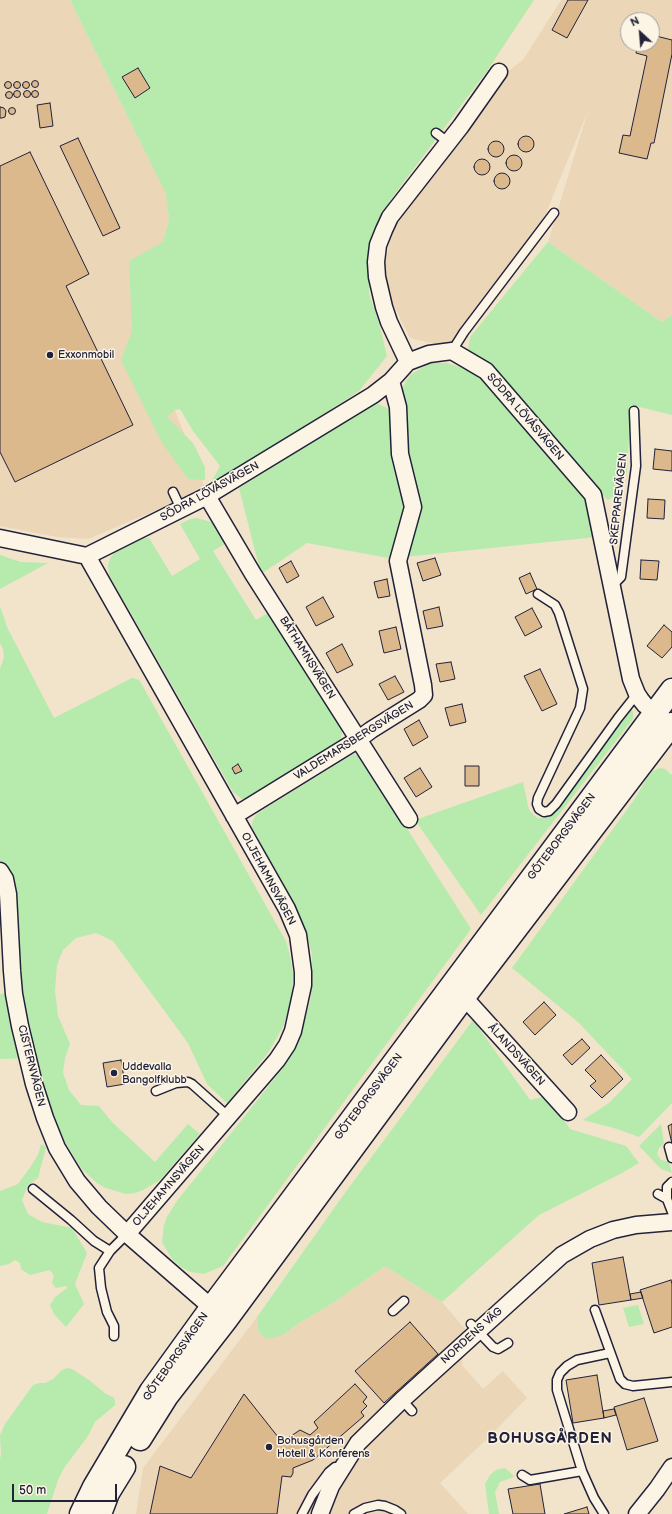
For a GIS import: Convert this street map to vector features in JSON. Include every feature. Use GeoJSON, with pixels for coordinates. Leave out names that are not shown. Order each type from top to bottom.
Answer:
{"type":"FeatureCollection","features":[{"type":"Feature","properties":{"kind":"main road","name":"GÖTEBORGSVÄGEN"},"geometry":{"type":"LineString","coordinates":[[81,1514],[94,1487],[151,1391],[219,1314],[464,997],[663,728],[672,690]]}},
{"type":"Feature","properties":{"kind":"main road","name":"GÖTEBORGSVÄGEN"},"geometry":{"type":"LineString","coordinates":[[100,1514],[108,1493],[139,1440],[219,1314],[663,728]]}},
{"type":"Feature","properties":{"kind":"street"},"geometry":{"type":"LineString","coordinates":[[408,362],[384,308],[377,277],[376,262],[378,245],[390,217],[442,137],[465,126],[499,72]]}},
{"type":"Feature","properties":{"kind":"street","name":"SÖDRA LÖVÅSVÄGEN"},"geometry":{"type":"LineString","coordinates":[[87,556],[207,496],[353,407],[391,381],[408,362],[429,354],[452,351],[470,360],[486,371],[593,495],[628,668],[636,694],[663,728]]}},
{"type":"Feature","properties":{"kind":"street","name":"VALDEMARSBERGSVÄGEN"},"geometry":{"type":"LineString","coordinates":[[234,816],[359,740],[371,730],[419,700],[424,695],[398,561],[413,507],[400,454],[398,407],[391,381]]}},
{"type":"Feature","properties":{"kind":"street","name":"BÅTHAMNSVÄGEN"},"geometry":{"type":"LineString","coordinates":[[207,496],[253,574],[409,819]]}},
{"type":"Feature","properties":{"kind":"street"},"geometry":{"type":"LineString","coordinates":[[0,538],[87,556]]}},
{"type":"Feature","properties":{"kind":"street","name":"OLJEHAMNSVÄGEN"},"geometry":{"type":"LineString","coordinates":[[87,556],[290,916],[298,935],[304,972],[303,985],[293,1031],[287,1045],[278,1060],[127,1234],[219,1314]]}},
{"type":"Feature","properties":{"kind":"street","name":"CISTERNVÄGEN"},"geometry":{"type":"LineString","coordinates":[[0,871],[5,880],[8,894],[12,972],[19,1020],[32,1078],[45,1118],[57,1148],[77,1182],[99,1208],[127,1234]]}},
{"type":"Feature","properties":{"kind":"street","name":"ÅLANDSVÄGEN"},"geometry":{"type":"LineString","coordinates":[[464,997],[568,1112]]}},
{"type":"Feature","properties":{"kind":"street","name":"NORDENS VÄG"},"geometry":{"type":"LineString","coordinates":[[320,1514],[331,1486],[342,1466],[358,1443],[407,1405],[474,1328],[562,1255],[575,1246],[613,1230],[649,1223],[672,1222]]}},
{"type":"Feature","properties":{"kind":"street"},"geometry":{"type":"LineString","coordinates":[[641,1513],[672,1467]]}},
{"type":"Feature","properties":{"kind":"lane"},"geometry":{"type":"LineString","coordinates":[[452,351],[464,332],[554,213]]}},
{"type":"Feature","properties":{"kind":"lane","name":"SKEPPAREVÄGEN"},"geometry":{"type":"LineString","coordinates":[[611,583],[616,582],[621,577],[636,466],[634,411]]}},
{"type":"Feature","properties":{"kind":"lane"},"geometry":{"type":"LineString","coordinates":[[173,492],[181,509]]}},
{"type":"Feature","properties":{"kind":"lane"},"geometry":{"type":"LineString","coordinates":[[538,594],[555,605],[559,613],[584,689],[580,708],[538,798],[537,804],[539,809],[544,812],[549,811],[556,804],[636,694]]}},
{"type":"Feature","properties":{"kind":"lane"},"geometry":{"type":"LineString","coordinates":[[156,1091],[180,1082],[192,1084],[229,1117]]}},
{"type":"Feature","properties":{"kind":"lane"},"geometry":{"type":"LineString","coordinates":[[669,1147],[672,1158]]}},
{"type":"Feature","properties":{"kind":"lane"},"geometry":{"type":"LineString","coordinates":[[672,1182],[667,1187],[667,1199],[672,1212]]}},
{"type":"Feature","properties":{"kind":"lane"},"geometry":{"type":"LineString","coordinates":[[33,1189],[94,1241],[110,1251]]}},
{"type":"Feature","properties":{"kind":"lane"},"geometry":{"type":"LineString","coordinates":[[658,1194],[667,1199]]}},
{"type":"Feature","properties":{"kind":"lane"},"geometry":{"type":"LineString","coordinates":[[114,1336],[114,1326],[107,1312],[101,1288],[99,1268],[110,1251],[127,1234]]}},
{"type":"Feature","properties":{"kind":"lane"},"geometry":{"type":"LineString","coordinates":[[392,1311],[404,1301]]}},
{"type":"Feature","properties":{"kind":"lane"},"geometry":{"type":"LineString","coordinates":[[595,1310],[620,1379],[625,1384],[633,1386],[672,1382]]}},
{"type":"Feature","properties":{"kind":"lane"},"geometry":{"type":"LineString","coordinates":[[474,1328],[493,1347],[498,1349],[508,1343]]}},
{"type":"Feature","properties":{"kind":"lane"},"geometry":{"type":"LineString","coordinates":[[604,1514],[594,1498],[582,1471],[557,1390],[557,1380],[560,1373],[567,1366],[577,1360],[610,1353]]}},
{"type":"Feature","properties":{"kind":"lane"},"geometry":{"type":"LineString","coordinates":[[302,1514],[312,1495],[329,1472],[335,1467],[342,1466]]}},
{"type":"Feature","properties":{"kind":"lane"},"geometry":{"type":"LineString","coordinates":[[522,1475],[530,1480],[582,1471]]}},
{"type":"Feature","properties":{"kind":"lane"},"geometry":{"type":"LineString","coordinates":[[354,1514],[365,1508],[388,1503],[401,1514]]}},
{"type":"Feature","properties":{"kind":"shaded area"},"geometry":{"type":"Polygon","coordinates":[[[0,0],[70,0],[166,194],[169,219],[163,242],[175,410],[205,488],[88,539],[57,537],[0,526],[0,0]]]}},
{"type":"Feature","properties":{"kind":"shaded area"},"geometry":{"type":"Polygon","coordinates":[[[561,0],[672,0],[672,315],[662,322],[548,242],[588,111],[546,213],[534,234],[448,347],[410,338],[385,288],[385,263],[392,233],[411,202],[440,169],[506,73],[523,60],[561,0]]]}},
{"type":"Feature","properties":{"kind":"shaded area"},"geometry":{"type":"Polygon","coordinates":[[[385,1266],[442,1302],[465,1329],[462,1365],[483,1389],[503,1371],[527,1398],[487,1439],[440,1483],[468,1514],[136,1514],[143,1468],[257,1317],[258,1331],[283,1335],[299,1323],[333,1303],[385,1266]]]}},
{"type":"Feature","properties":{"kind":"green space"},"geometry":{"type":"Polygon","coordinates":[[[70,0],[534,0],[487,71],[391,199],[376,230],[369,265],[369,294],[379,323],[387,356],[359,391],[207,490],[220,466],[193,431],[180,409],[175,410],[167,417],[193,443],[205,467],[205,480],[188,479],[161,441],[121,360],[132,331],[129,261],[163,242],[169,219],[166,194],[70,0]]]}},
{"type":"Feature","properties":{"kind":"green space"},"geometry":{"type":"Polygon","coordinates":[[[548,242],[662,322],[672,315],[672,415],[631,405],[627,471],[618,494],[608,500],[596,489],[491,365],[468,350],[470,337],[548,242]]]}},
{"type":"Feature","properties":{"kind":"green space"},"geometry":{"type":"Polygon","coordinates":[[[430,363],[447,363],[480,374],[588,497],[597,537],[404,557],[405,452],[401,390],[410,375],[430,363]]]}},
{"type":"Feature","properties":{"kind":"green space"},"geometry":{"type":"Polygon","coordinates":[[[376,403],[394,411],[409,504],[394,559],[307,543],[261,574],[239,488],[376,403]]]}},
{"type":"Feature","properties":{"kind":"green space"},"geometry":{"type":"Polygon","coordinates":[[[197,518],[211,522],[216,527],[226,543],[213,551],[256,620],[268,613],[343,728],[340,743],[247,800],[242,799],[233,792],[109,575],[108,565],[110,558],[115,552],[145,538],[149,538],[172,576],[200,559],[180,524],[190,519],[197,518]]]}},
{"type":"Feature","properties":{"kind":"green space"},"geometry":{"type":"Polygon","coordinates":[[[0,555],[21,562],[48,563],[0,589],[0,555]]]}},
{"type":"Feature","properties":{"kind":"green space"},"geometry":{"type":"Polygon","coordinates":[[[0,606],[7,627],[54,718],[132,678],[139,680],[286,941],[290,956],[293,974],[292,998],[283,1027],[268,1053],[227,1103],[207,1084],[188,1043],[113,941],[96,933],[76,938],[63,950],[57,965],[55,991],[58,1016],[70,1044],[65,1058],[63,1073],[69,1090],[81,1105],[99,1106],[112,1122],[155,1162],[188,1124],[200,1134],[159,1181],[135,1193],[126,1194],[106,1188],[97,1183],[81,1168],[64,1140],[53,1114],[41,1082],[35,1058],[0,1059],[0,994],[21,993],[12,875],[0,860],[0,669],[4,657],[3,649],[0,643],[0,606]]]}},
{"type":"Feature","properties":{"kind":"green space"},"geometry":{"type":"Polygon","coordinates":[[[630,706],[633,712],[633,719],[481,915],[415,820],[523,782],[529,810],[537,818],[544,818],[551,814],[630,706]]]}},
{"type":"Feature","properties":{"kind":"green space"},"geometry":{"type":"Polygon","coordinates":[[[353,754],[362,758],[471,929],[223,1266],[204,1274],[191,1272],[181,1267],[172,1259],[162,1242],[164,1225],[167,1217],[177,1201],[283,1068],[295,1049],[302,1031],[311,997],[312,955],[307,934],[299,914],[252,827],[252,823],[258,813],[353,754]]]}},
{"type":"Feature","properties":{"kind":"green space"},"geometry":{"type":"Polygon","coordinates":[[[660,768],[665,769],[672,775],[672,1103],[639,1137],[617,1129],[583,1120],[609,1103],[632,1079],[578,1022],[512,968],[634,800],[647,778],[653,771],[660,768]]]}},
{"type":"Feature","properties":{"kind":"green space"},"geometry":{"type":"Polygon","coordinates":[[[473,1020],[530,1100],[543,1097],[564,1120],[570,1129],[626,1146],[639,1163],[539,1215],[442,1302],[385,1266],[333,1303],[299,1323],[283,1335],[267,1339],[258,1331],[257,1317],[342,1197],[473,1020]]]}},
{"type":"Feature","properties":{"kind":"green space"},"geometry":{"type":"Polygon","coordinates":[[[661,1124],[664,1144],[659,1148],[657,1154],[661,1160],[669,1162],[672,1173],[661,1169],[639,1146],[661,1124]]]}},
{"type":"Feature","properties":{"kind":"green space"},"geometry":{"type":"Polygon","coordinates":[[[41,1144],[46,1147],[38,1178],[28,1185],[22,1200],[28,1214],[42,1222],[72,1228],[87,1253],[75,1284],[84,1304],[66,1327],[54,1314],[50,1305],[55,1297],[67,1288],[67,1286],[56,1288],[52,1283],[54,1276],[50,1270],[30,1275],[21,1269],[20,1263],[15,1260],[9,1264],[0,1266],[0,1191],[18,1184],[38,1155],[41,1144]]]}},
{"type":"Feature","properties":{"kind":"green space"},"geometry":{"type":"Polygon","coordinates":[[[638,1305],[644,1324],[629,1327],[623,1308],[638,1305]]]}},
{"type":"Feature","properties":{"kind":"green space"},"geometry":{"type":"Polygon","coordinates":[[[68,1368],[72,1369],[89,1380],[106,1394],[113,1397],[115,1400],[115,1405],[95,1422],[88,1436],[64,1468],[58,1480],[47,1514],[0,1514],[0,1435],[5,1424],[33,1385],[45,1383],[53,1379],[62,1370],[68,1368]]]}},
{"type":"Feature","properties":{"kind":"green space"},"geometry":{"type":"Polygon","coordinates":[[[505,1468],[514,1477],[500,1482],[495,1492],[499,1514],[489,1514],[485,1484],[490,1475],[496,1470],[505,1468]]]}},
{"type":"Feature","properties":{"kind":"building"},"geometry":{"type":"Polygon","coordinates":[[[568,0],[588,0],[567,38],[552,30],[568,0]]]}},
{"type":"Feature","properties":{"kind":"building"},"geometry":{"type":"Polygon","coordinates":[[[660,37],[672,40],[672,54],[654,143],[651,143],[647,159],[619,153],[623,135],[630,136],[647,56],[636,53],[660,52],[660,37]]]}},
{"type":"Feature","properties":{"kind":"building"},"geometry":{"type":"Polygon","coordinates":[[[138,68],[150,88],[135,98],[122,77],[138,68]]]}},
{"type":"Feature","properties":{"kind":"building"},"geometry":{"type":"Polygon","coordinates":[[[35,80],[38,81],[38,87],[35,88],[32,87],[31,84],[32,81],[35,80]]]}},
{"type":"Feature","properties":{"kind":"building"},"geometry":{"type":"Polygon","coordinates":[[[8,81],[11,82],[11,88],[8,89],[5,88],[4,85],[5,82],[8,81]]]}},
{"type":"Feature","properties":{"kind":"building"},"geometry":{"type":"Polygon","coordinates":[[[17,81],[20,82],[20,88],[17,89],[14,88],[13,85],[14,82],[17,81]]]}},
{"type":"Feature","properties":{"kind":"building"},"geometry":{"type":"Polygon","coordinates":[[[26,81],[29,82],[29,88],[26,89],[23,88],[22,85],[23,82],[26,81]]]}},
{"type":"Feature","properties":{"kind":"building"},"geometry":{"type":"Polygon","coordinates":[[[17,90],[20,91],[20,97],[17,98],[14,97],[13,94],[14,91],[17,90]]]}},
{"type":"Feature","properties":{"kind":"building"},"geometry":{"type":"Polygon","coordinates":[[[27,90],[30,91],[30,97],[27,98],[24,97],[23,94],[24,91],[27,90]]]}},
{"type":"Feature","properties":{"kind":"building"},"geometry":{"type":"Polygon","coordinates":[[[35,90],[38,91],[38,97],[35,98],[32,97],[31,94],[32,91],[35,90]]]}},
{"type":"Feature","properties":{"kind":"building"},"geometry":{"type":"Polygon","coordinates":[[[9,91],[12,92],[12,98],[9,99],[6,98],[5,95],[6,92],[9,91]]]}},
{"type":"Feature","properties":{"kind":"building"},"geometry":{"type":"Polygon","coordinates":[[[50,103],[53,126],[40,128],[37,105],[50,103]]]}},
{"type":"Feature","properties":{"kind":"building"},"geometry":{"type":"Polygon","coordinates":[[[0,107],[4,108],[6,111],[5,117],[2,118],[0,118],[0,107]]]}},
{"type":"Feature","properties":{"kind":"building"},"geometry":{"type":"Polygon","coordinates":[[[12,107],[15,108],[15,114],[12,115],[9,114],[8,111],[9,108],[12,107]]]}},
{"type":"Feature","properties":{"kind":"building"},"geometry":{"type":"Polygon","coordinates":[[[526,136],[532,138],[534,144],[532,150],[526,152],[520,150],[518,144],[520,138],[526,136]]]}},
{"type":"Feature","properties":{"kind":"building"},"geometry":{"type":"Polygon","coordinates":[[[78,138],[120,228],[103,236],[60,146],[78,138]]]}},
{"type":"Feature","properties":{"kind":"building"},"geometry":{"type":"Polygon","coordinates":[[[496,141],[502,143],[504,149],[502,155],[496,157],[490,155],[488,149],[490,143],[496,141]]]}},
{"type":"Feature","properties":{"kind":"building","name":"Exxonmobil"},"geometry":{"type":"Polygon","coordinates":[[[30,152],[89,274],[66,286],[133,425],[15,482],[0,452],[0,166],[30,152]]]}},
{"type":"Feature","properties":{"kind":"building"},"geometry":{"type":"Polygon","coordinates":[[[511,155],[517,155],[522,160],[520,169],[517,171],[511,171],[506,166],[506,160],[511,155]]]}},
{"type":"Feature","properties":{"kind":"building"},"geometry":{"type":"Polygon","coordinates":[[[482,159],[488,161],[490,167],[488,173],[482,175],[476,173],[474,167],[476,161],[482,159]]]}},
{"type":"Feature","properties":{"kind":"building"},"geometry":{"type":"Polygon","coordinates":[[[499,173],[505,173],[510,178],[508,187],[505,189],[499,189],[494,184],[494,178],[499,173]]]}},
{"type":"Feature","properties":{"kind":"building"},"geometry":{"type":"Polygon","coordinates":[[[655,449],[672,451],[672,471],[653,469],[655,449]]]}},
{"type":"Feature","properties":{"kind":"building"},"geometry":{"type":"Polygon","coordinates":[[[648,499],[665,500],[664,519],[647,518],[648,499]]]}},
{"type":"Feature","properties":{"kind":"building"},"geometry":{"type":"Polygon","coordinates":[[[435,558],[441,575],[423,581],[417,563],[435,558]]]}},
{"type":"Feature","properties":{"kind":"building"},"geometry":{"type":"Polygon","coordinates":[[[641,560],[659,561],[657,580],[640,579],[641,560]]]}},
{"type":"Feature","properties":{"kind":"building"},"geometry":{"type":"Polygon","coordinates":[[[291,561],[299,576],[287,583],[279,568],[291,561]]]}},
{"type":"Feature","properties":{"kind":"building"},"geometry":{"type":"Polygon","coordinates":[[[530,573],[537,589],[526,594],[519,578],[530,573]]]}},
{"type":"Feature","properties":{"kind":"building"},"geometry":{"type":"Polygon","coordinates":[[[387,579],[390,596],[378,598],[374,582],[387,579]]]}},
{"type":"Feature","properties":{"kind":"building"},"geometry":{"type":"Polygon","coordinates":[[[323,597],[334,617],[316,626],[306,607],[323,597]]]}},
{"type":"Feature","properties":{"kind":"building"},"geometry":{"type":"Polygon","coordinates":[[[439,607],[443,626],[427,629],[423,611],[439,607]]]}},
{"type":"Feature","properties":{"kind":"building"},"geometry":{"type":"Polygon","coordinates":[[[532,608],[542,627],[525,636],[515,617],[532,608]]]}},
{"type":"Feature","properties":{"kind":"building"},"geometry":{"type":"Polygon","coordinates":[[[664,625],[672,632],[672,647],[662,658],[647,646],[664,625]]]}},
{"type":"Feature","properties":{"kind":"building"},"geometry":{"type":"Polygon","coordinates":[[[396,627],[401,649],[384,653],[379,631],[396,627]]]}},
{"type":"Feature","properties":{"kind":"building"},"geometry":{"type":"Polygon","coordinates":[[[342,644],[353,665],[337,673],[326,653],[342,644]]]}},
{"type":"Feature","properties":{"kind":"building"},"geometry":{"type":"Polygon","coordinates":[[[451,662],[455,679],[440,682],[436,664],[451,662]]]}},
{"type":"Feature","properties":{"kind":"building"},"geometry":{"type":"Polygon","coordinates":[[[540,669],[557,704],[542,711],[524,676],[540,669]]]}},
{"type":"Feature","properties":{"kind":"building"},"geometry":{"type":"Polygon","coordinates":[[[395,676],[404,692],[388,700],[379,684],[395,676]]]}},
{"type":"Feature","properties":{"kind":"building"},"geometry":{"type":"Polygon","coordinates":[[[462,704],[466,722],[450,726],[445,708],[462,704]]]}},
{"type":"Feature","properties":{"kind":"building"},"geometry":{"type":"Polygon","coordinates":[[[419,720],[428,737],[413,746],[404,729],[419,720]]]}},
{"type":"Feature","properties":{"kind":"building"},"geometry":{"type":"Polygon","coordinates":[[[238,764],[242,771],[235,774],[232,768],[238,764]]]}},
{"type":"Feature","properties":{"kind":"building"},"geometry":{"type":"Polygon","coordinates":[[[465,766],[479,766],[479,786],[465,786],[465,766]]]}},
{"type":"Feature","properties":{"kind":"building"},"geometry":{"type":"Polygon","coordinates":[[[420,768],[432,787],[416,797],[404,778],[420,768]]]}},
{"type":"Feature","properties":{"kind":"building"},"geometry":{"type":"Polygon","coordinates":[[[544,1002],[556,1015],[535,1035],[523,1022],[544,1002]]]}},
{"type":"Feature","properties":{"kind":"building"},"geometry":{"type":"Polygon","coordinates":[[[582,1039],[590,1048],[572,1065],[563,1055],[582,1039]]]}},
{"type":"Feature","properties":{"kind":"building"},"geometry":{"type":"Polygon","coordinates":[[[601,1055],[623,1079],[602,1098],[590,1086],[596,1081],[585,1070],[601,1055]]]}},
{"type":"Feature","properties":{"kind":"building"},"geometry":{"type":"Polygon","coordinates":[[[121,1060],[125,1084],[107,1087],[103,1063],[121,1060]]]}},
{"type":"Feature","properties":{"kind":"building"},"geometry":{"type":"Polygon","coordinates":[[[672,1124],[672,1144],[668,1126],[672,1124]]]}},
{"type":"Feature","properties":{"kind":"building"},"geometry":{"type":"Polygon","coordinates":[[[623,1257],[631,1300],[599,1305],[592,1263],[623,1257]]]}},
{"type":"Feature","properties":{"kind":"building"},"geometry":{"type":"Polygon","coordinates":[[[671,1280],[672,1327],[654,1333],[640,1290],[671,1280]]]}},
{"type":"Feature","properties":{"kind":"building"},"geometry":{"type":"Polygon","coordinates":[[[641,1292],[643,1298],[631,1300],[630,1294],[641,1292]]]}},
{"type":"Feature","properties":{"kind":"building"},"geometry":{"type":"Polygon","coordinates":[[[410,1322],[438,1354],[384,1403],[355,1371],[410,1322]]]}},
{"type":"Feature","properties":{"kind":"building"},"geometry":{"type":"Polygon","coordinates":[[[597,1375],[604,1418],[573,1423],[566,1380],[597,1375]]]}},
{"type":"Feature","properties":{"kind":"building","name":"Bohusgården Hotell & Konferens"},"geometry":{"type":"Polygon","coordinates":[[[355,1384],[367,1397],[363,1402],[367,1406],[361,1412],[364,1416],[313,1460],[293,1468],[291,1477],[282,1476],[277,1514],[150,1514],[160,1466],[191,1478],[244,1394],[282,1442],[300,1430],[310,1435],[318,1428],[314,1422],[355,1384]]]}},
{"type":"Feature","properties":{"kind":"building"},"geometry":{"type":"Polygon","coordinates":[[[644,1398],[658,1441],[627,1450],[614,1407],[644,1398]]]}},
{"type":"Feature","properties":{"kind":"building"},"geometry":{"type":"Polygon","coordinates":[[[614,1409],[616,1415],[604,1418],[603,1411],[614,1409]]]}},
{"type":"Feature","properties":{"kind":"building"},"geometry":{"type":"Polygon","coordinates":[[[540,1484],[545,1514],[513,1514],[508,1489],[540,1484]]]}},
{"type":"Feature","properties":{"kind":"building"},"geometry":{"type":"Polygon","coordinates":[[[587,1507],[589,1514],[564,1514],[587,1507]]]}},
{"type":"Feature","properties":{"kind":"place","name":"Exxonmobil"},"geometry":{"type":"Point","coordinates":[50,355]}},
{"type":"Feature","properties":{"kind":"place","name":"Uddevalla Bangolfklubb"},"geometry":{"type":"Point","coordinates":[114,1073]}},
{"type":"Feature","properties":{"kind":"place","name":"Bohusgården Hotell & Konferens"},"geometry":{"type":"Point","coordinates":[269,1447]}},
{"type":"Feature","properties":{"kind":"district","name":"BOHUSGÅRDEN"},"geometry":{"type":"Point","coordinates":[550,1439]}}]}
